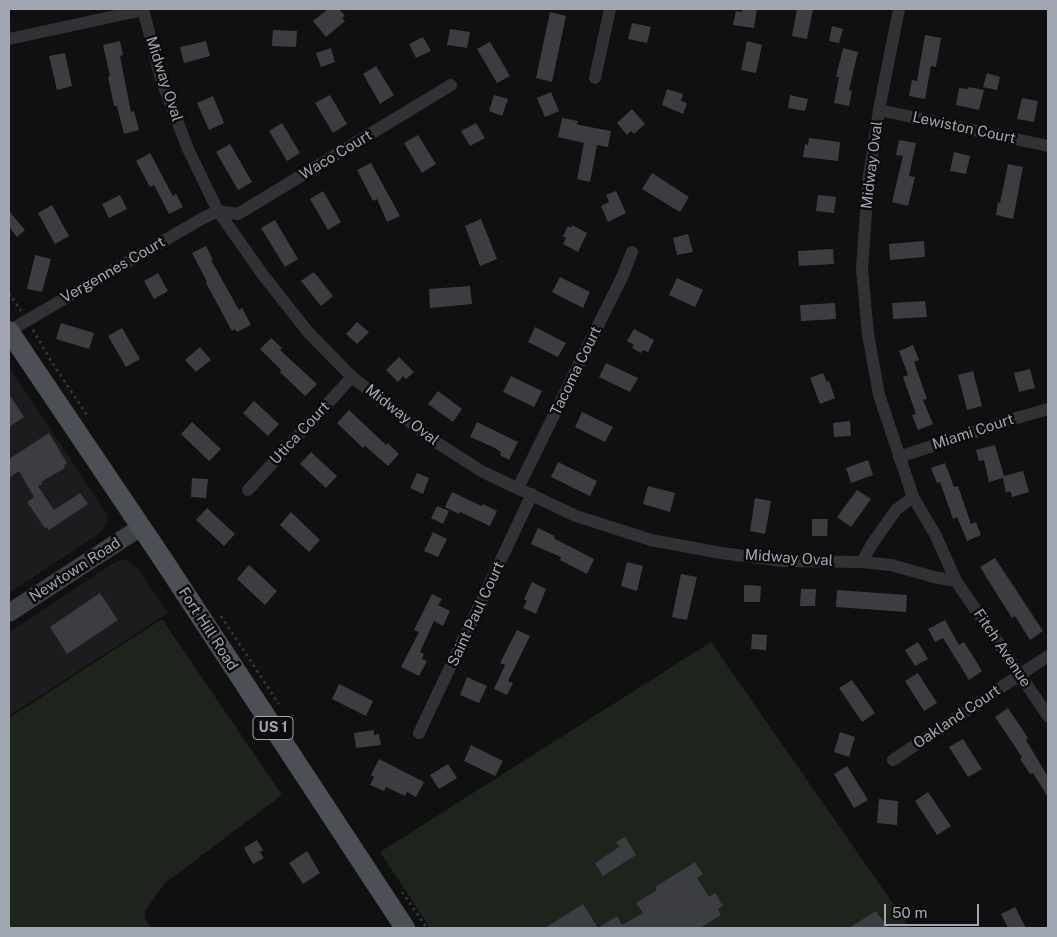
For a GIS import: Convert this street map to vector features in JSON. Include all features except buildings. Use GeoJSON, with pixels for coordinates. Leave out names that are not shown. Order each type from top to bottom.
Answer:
{"type":"FeatureCollection","features":[{"type":"Feature","properties":{"kind":"main road","name":"Fort Hill Road"},"geometry":{"type":"LineString","coordinates":[[9,331],[141,527],[405,928]]}},
{"type":"Feature","properties":{"kind":"main road","name":"Newtown Road"},"geometry":{"type":"LineString","coordinates":[[9,612],[141,527]]}},
{"type":"Feature","properties":{"kind":"street"},"geometry":{"type":"LineString","coordinates":[[9,39],[143,9]]}},
{"type":"Feature","properties":{"kind":"street","name":"Midway Oval"},"geometry":{"type":"LineString","coordinates":[[143,9],[164,88],[188,149],[218,211],[263,276],[308,332],[352,377],[436,442],[483,472],[576,516],[651,540],[721,553],[783,561],[862,562],[891,565],[934,577],[956,580]]}},
{"type":"Feature","properties":{"kind":"street"},"geometry":{"type":"LineString","coordinates":[[595,78],[610,9]]}},
{"type":"Feature","properties":{"kind":"street","name":"Midway Oval"},"geometry":{"type":"LineString","coordinates":[[899,9],[879,110],[868,183],[862,269],[868,334],[879,395],[913,497],[936,534],[956,580]]}},
{"type":"Feature","properties":{"kind":"street","name":"Waco Court"},"geometry":{"type":"LineString","coordinates":[[218,211],[238,214],[375,133],[451,85]]}},
{"type":"Feature","properties":{"kind":"street","name":"Lewiston Court"},"geometry":{"type":"LineString","coordinates":[[879,110],[1048,146]]}},
{"type":"Feature","properties":{"kind":"street","name":"Vergennes Court"},"geometry":{"type":"LineString","coordinates":[[9,331],[115,268],[218,211]]}},
{"type":"Feature","properties":{"kind":"street","name":"Tacoma Court"},"geometry":{"type":"LineString","coordinates":[[518,488],[623,275],[632,252]]}},
{"type":"Feature","properties":{"kind":"street","name":"Utica Court"},"geometry":{"type":"LineString","coordinates":[[248,490],[352,377]]}},
{"type":"Feature","properties":{"kind":"street","name":"Miami Court"},"geometry":{"type":"LineString","coordinates":[[899,457],[1020,417],[1048,410]]}},
{"type":"Feature","properties":{"kind":"street","name":"Saint Paul Court"},"geometry":{"type":"LineString","coordinates":[[420,732],[532,494]]}},
{"type":"Feature","properties":{"kind":"street"},"geometry":{"type":"LineString","coordinates":[[862,562],[896,510],[913,497]]}},
{"type":"Feature","properties":{"kind":"street","name":"Fitch Avenue"},"geometry":{"type":"LineString","coordinates":[[956,580],[1048,716]]}},
{"type":"Feature","properties":{"kind":"street","name":"Oakland Court"},"geometry":{"type":"LineString","coordinates":[[893,760],[1048,656]]}},
{"type":"Feature","properties":{"kind":"path"},"geometry":{"type":"LineString","coordinates":[[9,293],[20,309]]}},
{"type":"Feature","properties":{"kind":"shaded area"},"geometry":{"type":"Polygon","coordinates":[[[9,367],[108,516],[106,525],[99,534],[9,593],[9,367]]]}},
{"type":"Feature","properties":{"kind":"shaded area"},"geometry":{"type":"Polygon","coordinates":[[[124,559],[137,568],[168,613],[9,716],[9,632],[114,563],[124,559]]]}},
{"type":"Feature","properties":{"kind":"shaded area"},"geometry":{"type":"Polygon","coordinates":[[[162,619],[282,795],[165,883],[145,911],[145,917],[150,928],[9,928],[9,718],[162,619]]]}},
{"type":"Feature","properties":{"kind":"shaded area"},"geometry":{"type":"Polygon","coordinates":[[[711,642],[910,928],[430,928],[380,852],[711,642]]]}}]}
